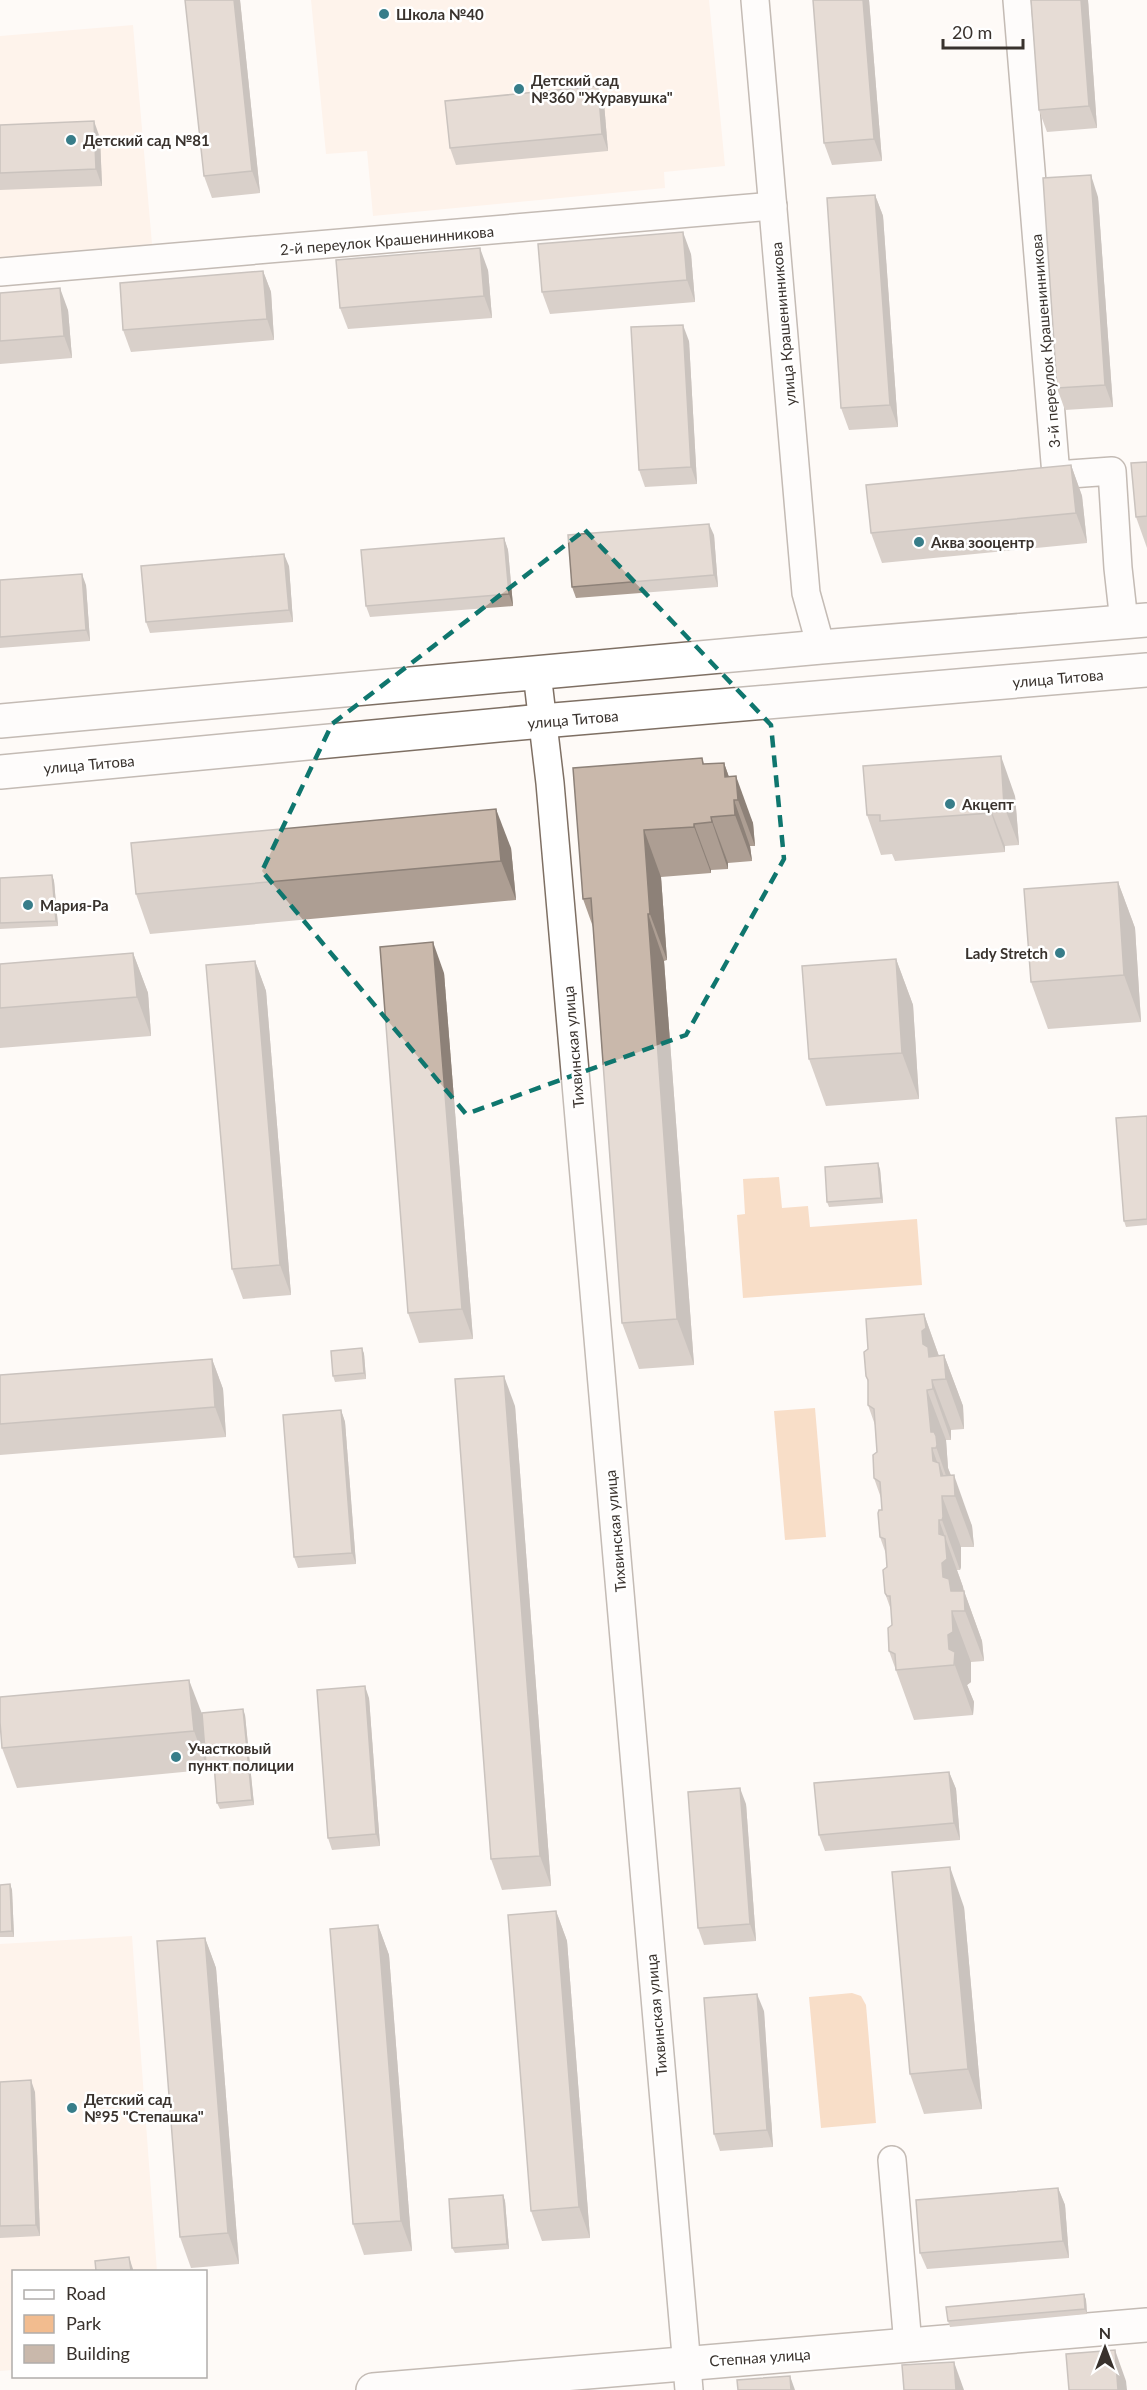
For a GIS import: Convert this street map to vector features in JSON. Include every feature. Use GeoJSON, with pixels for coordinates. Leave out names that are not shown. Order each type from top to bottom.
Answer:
{"type":"FeatureCollection","features":[{"type":"Feature","properties":{"kind":"main road"},"geometry":{"type":"LineString","coordinates":[[0,721],[1135,621]]}},
{"type":"Feature","properties":{"kind":"main road","name":"улица Титова"},"geometry":{"type":"LineString","coordinates":[[0,772],[542,721],[1147,670]]}},
{"type":"Feature","properties":{"kind":"main road","name":"Степная улица"},"geometry":{"type":"LineString","coordinates":[[373,2390],[687,2376],[908,2345],[1147,2325]]}},
{"type":"Feature","properties":{"kind":"street","name":"улица Крашенинникова"},"geometry":{"type":"LineString","coordinates":[[755,0],[806,593],[820,647]]}},
{"type":"Feature","properties":{"kind":"street","name":"3-й переулок Крашенинникова"},"geometry":{"type":"LineString","coordinates":[[1017,0],[1056,475],[1112,471],[1118,568],[1135,621]]}},
{"type":"Feature","properties":{"kind":"street","name":"2-й переулок Крашенинникова"},"geometry":{"type":"LineString","coordinates":[[0,272],[773,206]]}},
{"type":"Feature","properties":{"kind":"street","name":"Тихвинская улица"},"geometry":{"type":"LineString","coordinates":[[537,673],[553,818],[687,2376]]}},
{"type":"Feature","properties":{"kind":"street"},"geometry":{"type":"LineString","coordinates":[[892,2160],[908,2345]]}},
{"type":"Feature","properties":{"kind":"highlighted area"},"geometry":{"type":"Polygon","coordinates":[[[585,530],[771,725],[784,859],[686,1035],[466,1114],[262,871],[332,724],[585,530]]]}},
{"type":"Feature","properties":{"kind":"shaded area","name":"Детский сад №360 \"Журавушка\""},"geometry":{"type":"Polygon","coordinates":[[[311,0],[709,0],[725,166],[664,172],[665,188],[373,216],[367,151],[326,154],[311,0]]]}},
{"type":"Feature","properties":{"kind":"shaded area","name":"Детский сад №81"},"geometry":{"type":"Polygon","coordinates":[[[133,25],[152,244],[0,257],[0,36],[133,25]]]}},
{"type":"Feature","properties":{"kind":"shaded area","name":"Детский сад №95 \"Степашка\""},"geometry":{"type":"Polygon","coordinates":[[[132,1936],[157,2270],[12,2270],[12,2370],[0,2371],[0,1944],[132,1936]]]}},
{"type":"Feature","properties":{"kind":"green space"},"geometry":{"type":"Polygon","coordinates":[[[779,1177],[782,1208],[808,1206],[810,1227],[917,1219],[922,1285],[743,1298],[737,1215],[745,1214],[743,1179],[779,1177]]]}},
{"type":"Feature","properties":{"kind":"green space"},"geometry":{"type":"Polygon","coordinates":[[[815,1408],[826,1537],[785,1540],[774,1411],[815,1408]]]}},
{"type":"Feature","properties":{"kind":"green space"},"geometry":{"type":"Polygon","coordinates":[[[852,1993],[861,1996],[866,2005],[876,2123],[821,2128],[809,1997],[852,1993]]]}},
{"type":"Feature","properties":{"kind":"building"},"geometry":{"type":"Polygon","coordinates":[[[185,0],[234,0],[252,171],[204,176],[185,0]]]}},
{"type":"Feature","properties":{"kind":"building"},"geometry":{"type":"Polygon","coordinates":[[[813,0],[863,0],[874,139],[824,143],[813,0]]]}},
{"type":"Feature","properties":{"kind":"building"},"geometry":{"type":"Polygon","coordinates":[[[1031,0],[1081,0],[1089,106],[1039,110],[1031,0]]]}},
{"type":"Feature","properties":{"kind":"building"},"geometry":{"type":"Polygon","coordinates":[[[598,86],[602,134],[450,148],[445,101],[598,86]]]}},
{"type":"Feature","properties":{"kind":"building"},"geometry":{"type":"Polygon","coordinates":[[[94,121],[96,169],[0,173],[0,125],[94,121]]]}},
{"type":"Feature","properties":{"kind":"building"},"geometry":{"type":"Polygon","coordinates":[[[1091,175],[1105,385],[1057,388],[1043,178],[1091,175]]]}},
{"type":"Feature","properties":{"kind":"building"},"geometry":{"type":"Polygon","coordinates":[[[875,195],[890,405],[841,408],[827,198],[875,195]]]}},
{"type":"Feature","properties":{"kind":"building"},"geometry":{"type":"Polygon","coordinates":[[[683,232],[687,280],[542,292],[538,244],[683,232]]]}},
{"type":"Feature","properties":{"kind":"building"},"geometry":{"type":"Polygon","coordinates":[[[480,248],[484,296],[340,308],[336,260],[480,248]]]}},
{"type":"Feature","properties":{"kind":"building"},"geometry":{"type":"Polygon","coordinates":[[[263,271],[267,319],[123,330],[120,283],[263,271]]]}},
{"type":"Feature","properties":{"kind":"building"},"geometry":{"type":"Polygon","coordinates":[[[60,288],[64,336],[0,341],[0,293],[60,288]]]}},
{"type":"Feature","properties":{"kind":"building"},"geometry":{"type":"Polygon","coordinates":[[[683,325],[691,467],[639,470],[631,327],[683,325]]]}},
{"type":"Feature","properties":{"kind":"building"},"geometry":{"type":"Polygon","coordinates":[[[1147,462],[1147,516],[1136,517],[1131,463],[1147,462]]]}},
{"type":"Feature","properties":{"kind":"building"},"geometry":{"type":"Polygon","coordinates":[[[1071,465],[1076,513],[871,533],[866,485],[1071,465]]]}},
{"type":"Feature","properties":{"kind":"building"},"geometry":{"type":"Polygon","coordinates":[[[709,524],[714,575],[572,587],[568,535],[709,524]]]}},
{"type":"Feature","properties":{"kind":"building"},"geometry":{"type":"Polygon","coordinates":[[[504,538],[509,594],[366,606],[361,550],[504,538]]]}},
{"type":"Feature","properties":{"kind":"building"},"geometry":{"type":"Polygon","coordinates":[[[284,554],[289,610],[146,622],[141,566],[284,554]]]}},
{"type":"Feature","properties":{"kind":"building"},"geometry":{"type":"Polygon","coordinates":[[[82,574],[86,630],[0,637],[0,580],[82,574]]]}},
{"type":"Feature","properties":{"kind":"building"},"geometry":{"type":"Polygon","coordinates":[[[1001,756],[1004,806],[990,807],[991,813],[880,821],[880,815],[867,815],[863,766],[1001,756]]]}},
{"type":"Feature","properties":{"kind":"building"},"geometry":{"type":"Polygon","coordinates":[[[702,758],[703,764],[724,763],[725,777],[736,776],[738,800],[734,800],[735,815],[711,817],[712,822],[694,824],[694,827],[644,830],[677,1319],[622,1323],[591,898],[583,899],[573,768],[702,758]]]}},
{"type":"Feature","properties":{"kind":"building"},"geometry":{"type":"Polygon","coordinates":[[[496,809],[501,861],[136,894],[131,843],[496,809]]]}},
{"type":"Feature","properties":{"kind":"building","name":"Мария-Ра"},"geometry":{"type":"Polygon","coordinates":[[[52,875],[56,921],[0,923],[0,878],[52,875]]]}},
{"type":"Feature","properties":{"kind":"building"},"geometry":{"type":"Polygon","coordinates":[[[1118,882],[1124,975],[1031,982],[1024,889],[1118,882]]]}},
{"type":"Feature","properties":{"kind":"building"},"geometry":{"type":"Polygon","coordinates":[[[433,942],[462,1309],[408,1313],[380,947],[433,942]]]}},
{"type":"Feature","properties":{"kind":"building"},"geometry":{"type":"Polygon","coordinates":[[[133,953],[137,997],[0,1008],[0,964],[133,953]]]}},
{"type":"Feature","properties":{"kind":"building"},"geometry":{"type":"Polygon","coordinates":[[[896,959],[902,1053],[809,1059],[802,966],[896,959]]]}},
{"type":"Feature","properties":{"kind":"building"},"geometry":{"type":"Polygon","coordinates":[[[255,961],[280,1265],[232,1269],[206,965],[255,961]]]}},
{"type":"Feature","properties":{"kind":"building"},"geometry":{"type":"Polygon","coordinates":[[[1147,1116],[1147,1219],[1124,1221],[1116,1118],[1147,1116]]]}},
{"type":"Feature","properties":{"kind":"building"},"geometry":{"type":"Polygon","coordinates":[[[878,1163],[881,1198],[827,1202],[825,1167],[878,1163]]]}},
{"type":"Feature","properties":{"kind":"building"},"geometry":{"type":"Polygon","coordinates":[[[924,1314],[926,1328],[922,1331],[923,1344],[928,1347],[929,1357],[944,1355],[946,1379],[932,1380],[933,1389],[927,1390],[931,1432],[934,1432],[936,1436],[937,1445],[936,1448],[932,1448],[933,1461],[939,1463],[941,1476],[954,1475],[955,1496],[942,1496],[943,1517],[939,1520],[939,1534],[945,1536],[947,1559],[942,1563],[943,1577],[949,1579],[951,1591],[964,1591],[965,1611],[952,1611],[953,1632],[948,1635],[949,1649],[955,1652],[954,1665],[896,1670],[895,1654],[889,1651],[888,1628],[892,1625],[890,1596],[885,1593],[883,1570],[887,1567],[885,1539],[880,1537],[878,1513],[882,1510],[880,1482],[874,1478],[873,1455],[877,1452],[874,1409],[868,1405],[868,1380],[864,1352],[868,1349],[866,1319],[924,1314]]]}},
{"type":"Feature","properties":{"kind":"building"},"geometry":{"type":"Polygon","coordinates":[[[362,1348],[364,1373],[333,1376],[331,1351],[362,1348]]]}},
{"type":"Feature","properties":{"kind":"building"},"geometry":{"type":"Polygon","coordinates":[[[212,1359],[215,1407],[0,1424],[0,1375],[212,1359]]]}},
{"type":"Feature","properties":{"kind":"building"},"geometry":{"type":"Polygon","coordinates":[[[504,1376],[540,1856],[491,1859],[455,1379],[504,1376]]]}},
{"type":"Feature","properties":{"kind":"building"},"geometry":{"type":"Polygon","coordinates":[[[341,1410],[352,1553],[294,1557],[283,1415],[341,1410]]]}},
{"type":"Feature","properties":{"kind":"building"},"geometry":{"type":"Polygon","coordinates":[[[189,1680],[194,1731],[2,1748],[0,1697],[189,1680]]]}},
{"type":"Feature","properties":{"kind":"building"},"geometry":{"type":"Polygon","coordinates":[[[365,1686],[376,1834],[328,1838],[317,1690],[365,1686]]]}},
{"type":"Feature","properties":{"kind":"building"},"geometry":{"type":"Polygon","coordinates":[[[243,1709],[252,1800],[217,1803],[214,1763],[206,1764],[202,1713],[243,1709]]]}},
{"type":"Feature","properties":{"kind":"building"},"geometry":{"type":"Polygon","coordinates":[[[949,1772],[954,1823],[819,1835],[814,1783],[949,1772]]]}},
{"type":"Feature","properties":{"kind":"building"},"geometry":{"type":"Polygon","coordinates":[[[740,1788],[750,1924],[698,1928],[688,1792],[740,1788]]]}},
{"type":"Feature","properties":{"kind":"building"},"geometry":{"type":"Polygon","coordinates":[[[950,1867],[968,2069],[910,2074],[892,1872],[950,1867]]]}},
{"type":"Feature","properties":{"kind":"building"},"geometry":{"type":"Polygon","coordinates":[[[10,1884],[12,1931],[0,1932],[0,1885],[10,1884]]]}},
{"type":"Feature","properties":{"kind":"building"},"geometry":{"type":"Polygon","coordinates":[[[556,1911],[579,2207],[531,2211],[508,1915],[556,1911]]]}},
{"type":"Feature","properties":{"kind":"building"},"geometry":{"type":"Polygon","coordinates":[[[378,1925],[401,2221],[353,2224],[330,1929],[378,1925]]]}},
{"type":"Feature","properties":{"kind":"building"},"geometry":{"type":"Polygon","coordinates":[[[205,1938],[228,2233],[180,2237],[157,1941],[205,1938]]]}},
{"type":"Feature","properties":{"kind":"building"},"geometry":{"type":"Polygon","coordinates":[[[757,1994],[767,2130],[714,2134],[704,1998],[757,1994]]]}},
{"type":"Feature","properties":{"kind":"building"},"geometry":{"type":"Polygon","coordinates":[[[31,2080],[36,2225],[0,2226],[0,2082],[31,2080]]]}},
{"type":"Feature","properties":{"kind":"building"},"geometry":{"type":"Polygon","coordinates":[[[1058,2188],[1063,2241],[920,2253],[916,2200],[1058,2188]]]}},
{"type":"Feature","properties":{"kind":"building"},"geometry":{"type":"Polygon","coordinates":[[[503,2195],[507,2244],[452,2248],[449,2199],[503,2195]]]}},
{"type":"Feature","properties":{"kind":"building"},"geometry":{"type":"Polygon","coordinates":[[[129,2257],[131,2270],[96,2270],[95,2261],[129,2257]]]}},
{"type":"Feature","properties":{"kind":"building"},"geometry":{"type":"Polygon","coordinates":[[[1084,2294],[1085,2309],[948,2321],[946,2307],[1084,2294]]]}},
{"type":"Feature","properties":{"kind":"building"},"geometry":{"type":"Polygon","coordinates":[[[1115,2350],[1118,2390],[1069,2390],[1066,2354],[1115,2350]]]}},
{"type":"Feature","properties":{"kind":"building"},"geometry":{"type":"Polygon","coordinates":[[[954,2362],[956,2390],[904,2390],[902,2365],[954,2362]]]}},
{"type":"Feature","properties":{"kind":"building"},"geometry":{"type":"Polygon","coordinates":[[[790,2376],[791,2390],[738,2390],[737,2380],[790,2376]]]}},
{"type":"Feature","properties":{"kind":"place","name":"Школа №40"},"geometry":{"type":"Point","coordinates":[384,14]}},
{"type":"Feature","properties":{"kind":"place","name":"Детский сад №360 \"Журавушка\""},"geometry":{"type":"Point","coordinates":[519,89]}},
{"type":"Feature","properties":{"kind":"place","name":"Детский сад №81"},"geometry":{"type":"Point","coordinates":[71,140]}},
{"type":"Feature","properties":{"kind":"place","name":"Аква зооцентр"},"geometry":{"type":"Point","coordinates":[919,542]}},
{"type":"Feature","properties":{"kind":"place","name":"Акцепт"},"geometry":{"type":"Point","coordinates":[950,804]}},
{"type":"Feature","properties":{"kind":"place","name":"Мария-Ра"},"geometry":{"type":"Point","coordinates":[28,905]}},
{"type":"Feature","properties":{"kind":"place","name":"Lady Stretch"},"geometry":{"type":"Point","coordinates":[1060,953]}},
{"type":"Feature","properties":{"kind":"place","name":"Участковый пункт полиции"},"geometry":{"type":"Point","coordinates":[176,1757]}},
{"type":"Feature","properties":{"kind":"place","name":"Детский сад №95 \"Степашка\""},"geometry":{"type":"Point","coordinates":[72,2108]}}]}
